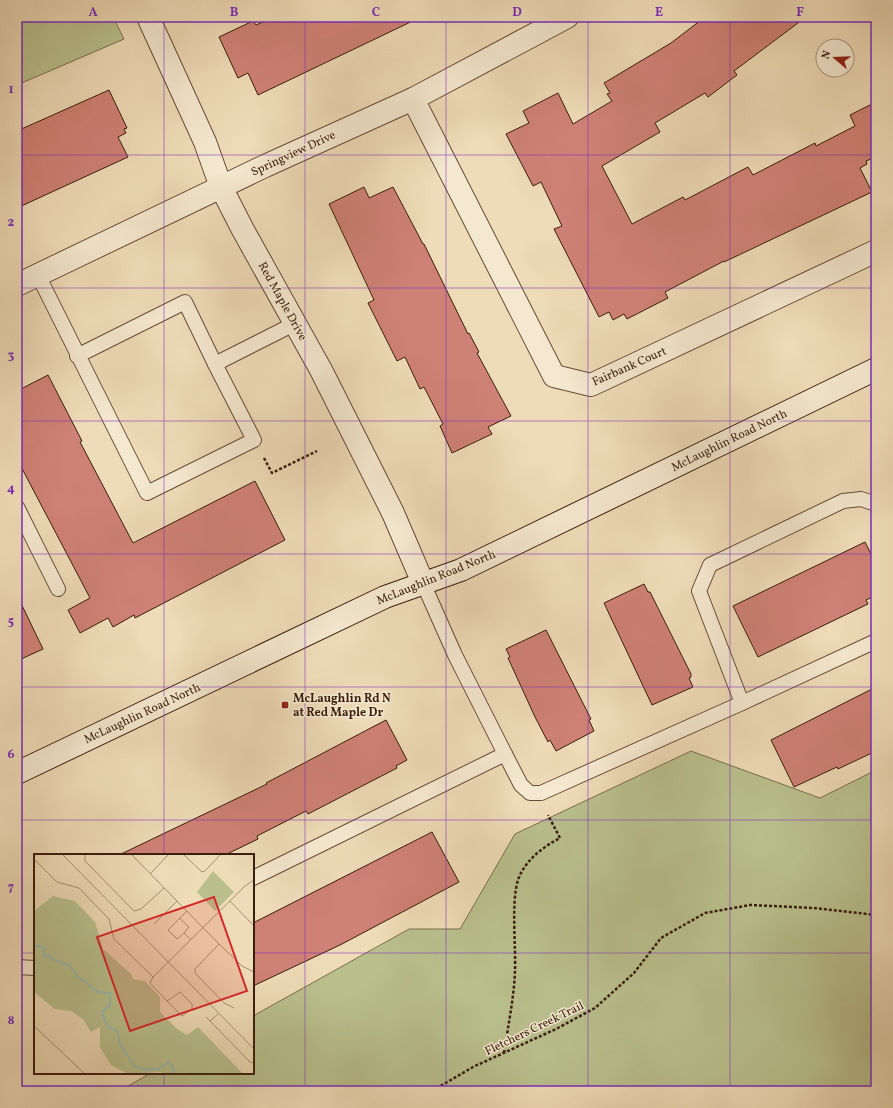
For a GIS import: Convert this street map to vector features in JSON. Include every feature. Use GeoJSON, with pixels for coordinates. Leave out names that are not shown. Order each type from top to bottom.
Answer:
{"type":"FeatureCollection","features":[{"type":"Feature","properties":{"kind":"street","name":"Red Maple Drive"},"geometry":{"type":"LineString","coordinates":[[148,17],[205,142],[221,187],[243,230],[296,323],[393,513],[423,583]]}},
{"type":"Feature","properties":{"kind":"street","name":"Springview Drive"},"geometry":{"type":"LineString","coordinates":[[17,285],[221,187],[413,98],[567,17]]}},
{"type":"Feature","properties":{"kind":"street","name":"Fairbank Court"},"geometry":{"type":"LineString","coordinates":[[413,98],[554,376],[591,385],[876,252]]}},
{"type":"Feature","properties":{"kind":"street","name":"McLaughlin Road North"},"geometry":{"type":"LineString","coordinates":[[17,773],[385,597],[461,570],[876,369]]}},
{"type":"Feature","properties":{"kind":"lane"},"geometry":{"type":"LineString","coordinates":[[38,275],[77,356],[146,493],[254,440],[185,302],[77,356]]}},
{"type":"Feature","properties":{"kind":"lane"},"geometry":{"type":"LineString","coordinates":[[215,364],[296,323]]}},
{"type":"Feature","properties":{"kind":"lane"},"geometry":{"type":"LineString","coordinates":[[742,703],[699,591],[710,565],[843,501],[861,499],[876,504]]}},
{"type":"Feature","properties":{"kind":"lane"},"geometry":{"type":"LineString","coordinates":[[17,507],[58,590]]}},
{"type":"Feature","properties":{"kind":"lane"},"geometry":{"type":"LineString","coordinates":[[423,583],[455,655],[505,754],[521,785],[530,793],[541,793],[876,641]]}},
{"type":"Feature","properties":{"kind":"lane"},"geometry":{"type":"LineString","coordinates":[[254,878],[505,754]]}},
{"type":"Feature","properties":{"kind":"lane"},"geometry":{"type":"LineString","coordinates":[[17,967],[34,968]]}},
{"type":"Feature","properties":{"kind":"path"},"geometry":{"type":"LineString","coordinates":[[254,440],[272,473],[317,451]]}},
{"type":"Feature","properties":{"kind":"path"},"geometry":{"type":"LineString","coordinates":[[504,1052],[515,972],[516,894],[518,880],[530,860],[546,846],[560,838],[548,815]]}},
{"type":"Feature","properties":{"kind":"path","name":"Fletchers Creek Trail"},"geometry":{"type":"LineString","coordinates":[[432,1091],[473,1067],[556,1029],[595,1008],[634,973],[661,938],[704,913],[750,905],[814,908],[876,915]]}},
{"type":"Feature","properties":{"kind":"green space"},"geometry":{"type":"Polygon","coordinates":[[[17,17],[113,17],[124,39],[17,85],[17,17]]]}},
{"type":"Feature","properties":{"kind":"green space"},"geometry":{"type":"Polygon","coordinates":[[[691,751],[820,798],[876,770],[876,1091],[119,1091],[149,1074],[254,1074],[254,1015],[409,929],[460,929],[515,834],[691,751]]]}},
{"type":"Feature","properties":{"kind":"building"},"geometry":{"type":"Polygon","coordinates":[[[274,17],[421,17],[258,95],[248,73],[238,78],[219,37],[253,21],[256,25],[274,17]]]}},
{"type":"Feature","properties":{"kind":"building"},"geometry":{"type":"Polygon","coordinates":[[[705,17],[806,17],[734,71],[737,75],[708,97],[705,93],[655,123],[660,132],[602,166],[632,224],[683,197],[685,200],[748,167],[753,175],[815,143],[816,146],[855,126],[850,115],[876,102],[876,169],[871,159],[866,161],[867,164],[860,168],[872,192],[724,261],[665,292],[668,298],[627,319],[624,314],[613,320],[609,312],[599,317],[554,229],[562,226],[541,182],[533,186],[506,134],[529,123],[523,111],[558,93],[573,124],[612,101],[607,94],[610,93],[604,83],[671,43],[705,17]]]}},
{"type":"Feature","properties":{"kind":"building"},"geometry":{"type":"Polygon","coordinates":[[[109,90],[127,128],[124,129],[126,133],[118,137],[128,157],[17,208],[17,131],[109,90]]]}},
{"type":"Feature","properties":{"kind":"building"},"geometry":{"type":"Polygon","coordinates":[[[364,187],[369,198],[393,187],[424,244],[468,334],[469,333],[479,352],[477,353],[511,416],[488,427],[492,434],[452,453],[440,426],[443,424],[424,387],[420,389],[405,357],[397,361],[368,303],[374,300],[329,204],[364,187]]]}},
{"type":"Feature","properties":{"kind":"building"},"geometry":{"type":"Polygon","coordinates":[[[48,375],[82,441],[80,442],[133,543],[255,481],[285,540],[135,618],[134,615],[113,627],[108,618],[80,633],[68,610],[90,598],[17,459],[17,391],[48,375]]]}},
{"type":"Feature","properties":{"kind":"building"},"geometry":{"type":"Polygon","coordinates":[[[865,542],[876,564],[876,595],[866,600],[868,604],[758,657],[733,606],[865,542]]]}},
{"type":"Feature","properties":{"kind":"building"},"geometry":{"type":"Polygon","coordinates":[[[644,584],[648,592],[650,592],[691,674],[691,677],[689,678],[693,687],[652,705],[604,603],[644,584]]]}},
{"type":"Feature","properties":{"kind":"building"},"geometry":{"type":"Polygon","coordinates":[[[17,595],[43,649],[17,661],[17,595]]]}},
{"type":"Feature","properties":{"kind":"building"},"geometry":{"type":"Polygon","coordinates":[[[546,630],[591,719],[589,720],[594,731],[556,751],[550,740],[548,742],[535,717],[508,658],[510,657],[506,649],[546,630]]]}},
{"type":"Feature","properties":{"kind":"building"},"geometry":{"type":"Polygon","coordinates":[[[876,687],[876,751],[838,769],[837,767],[794,787],[771,740],[876,687]]]}},
{"type":"Feature","properties":{"kind":"building"},"geometry":{"type":"Polygon","coordinates":[[[386,720],[407,760],[396,766],[397,768],[308,814],[306,811],[257,836],[258,839],[227,854],[121,854],[267,784],[266,783],[386,720]]]}},
{"type":"Feature","properties":{"kind":"building"},"geometry":{"type":"Polygon","coordinates":[[[432,832],[459,882],[340,945],[254,986],[254,922],[432,832]]]}},
{"type":"Feature","properties":{"kind":"place","name":"McLaughlin Rd N at Red Maple Dr"},"geometry":{"type":"Point","coordinates":[285,705]}}]}
